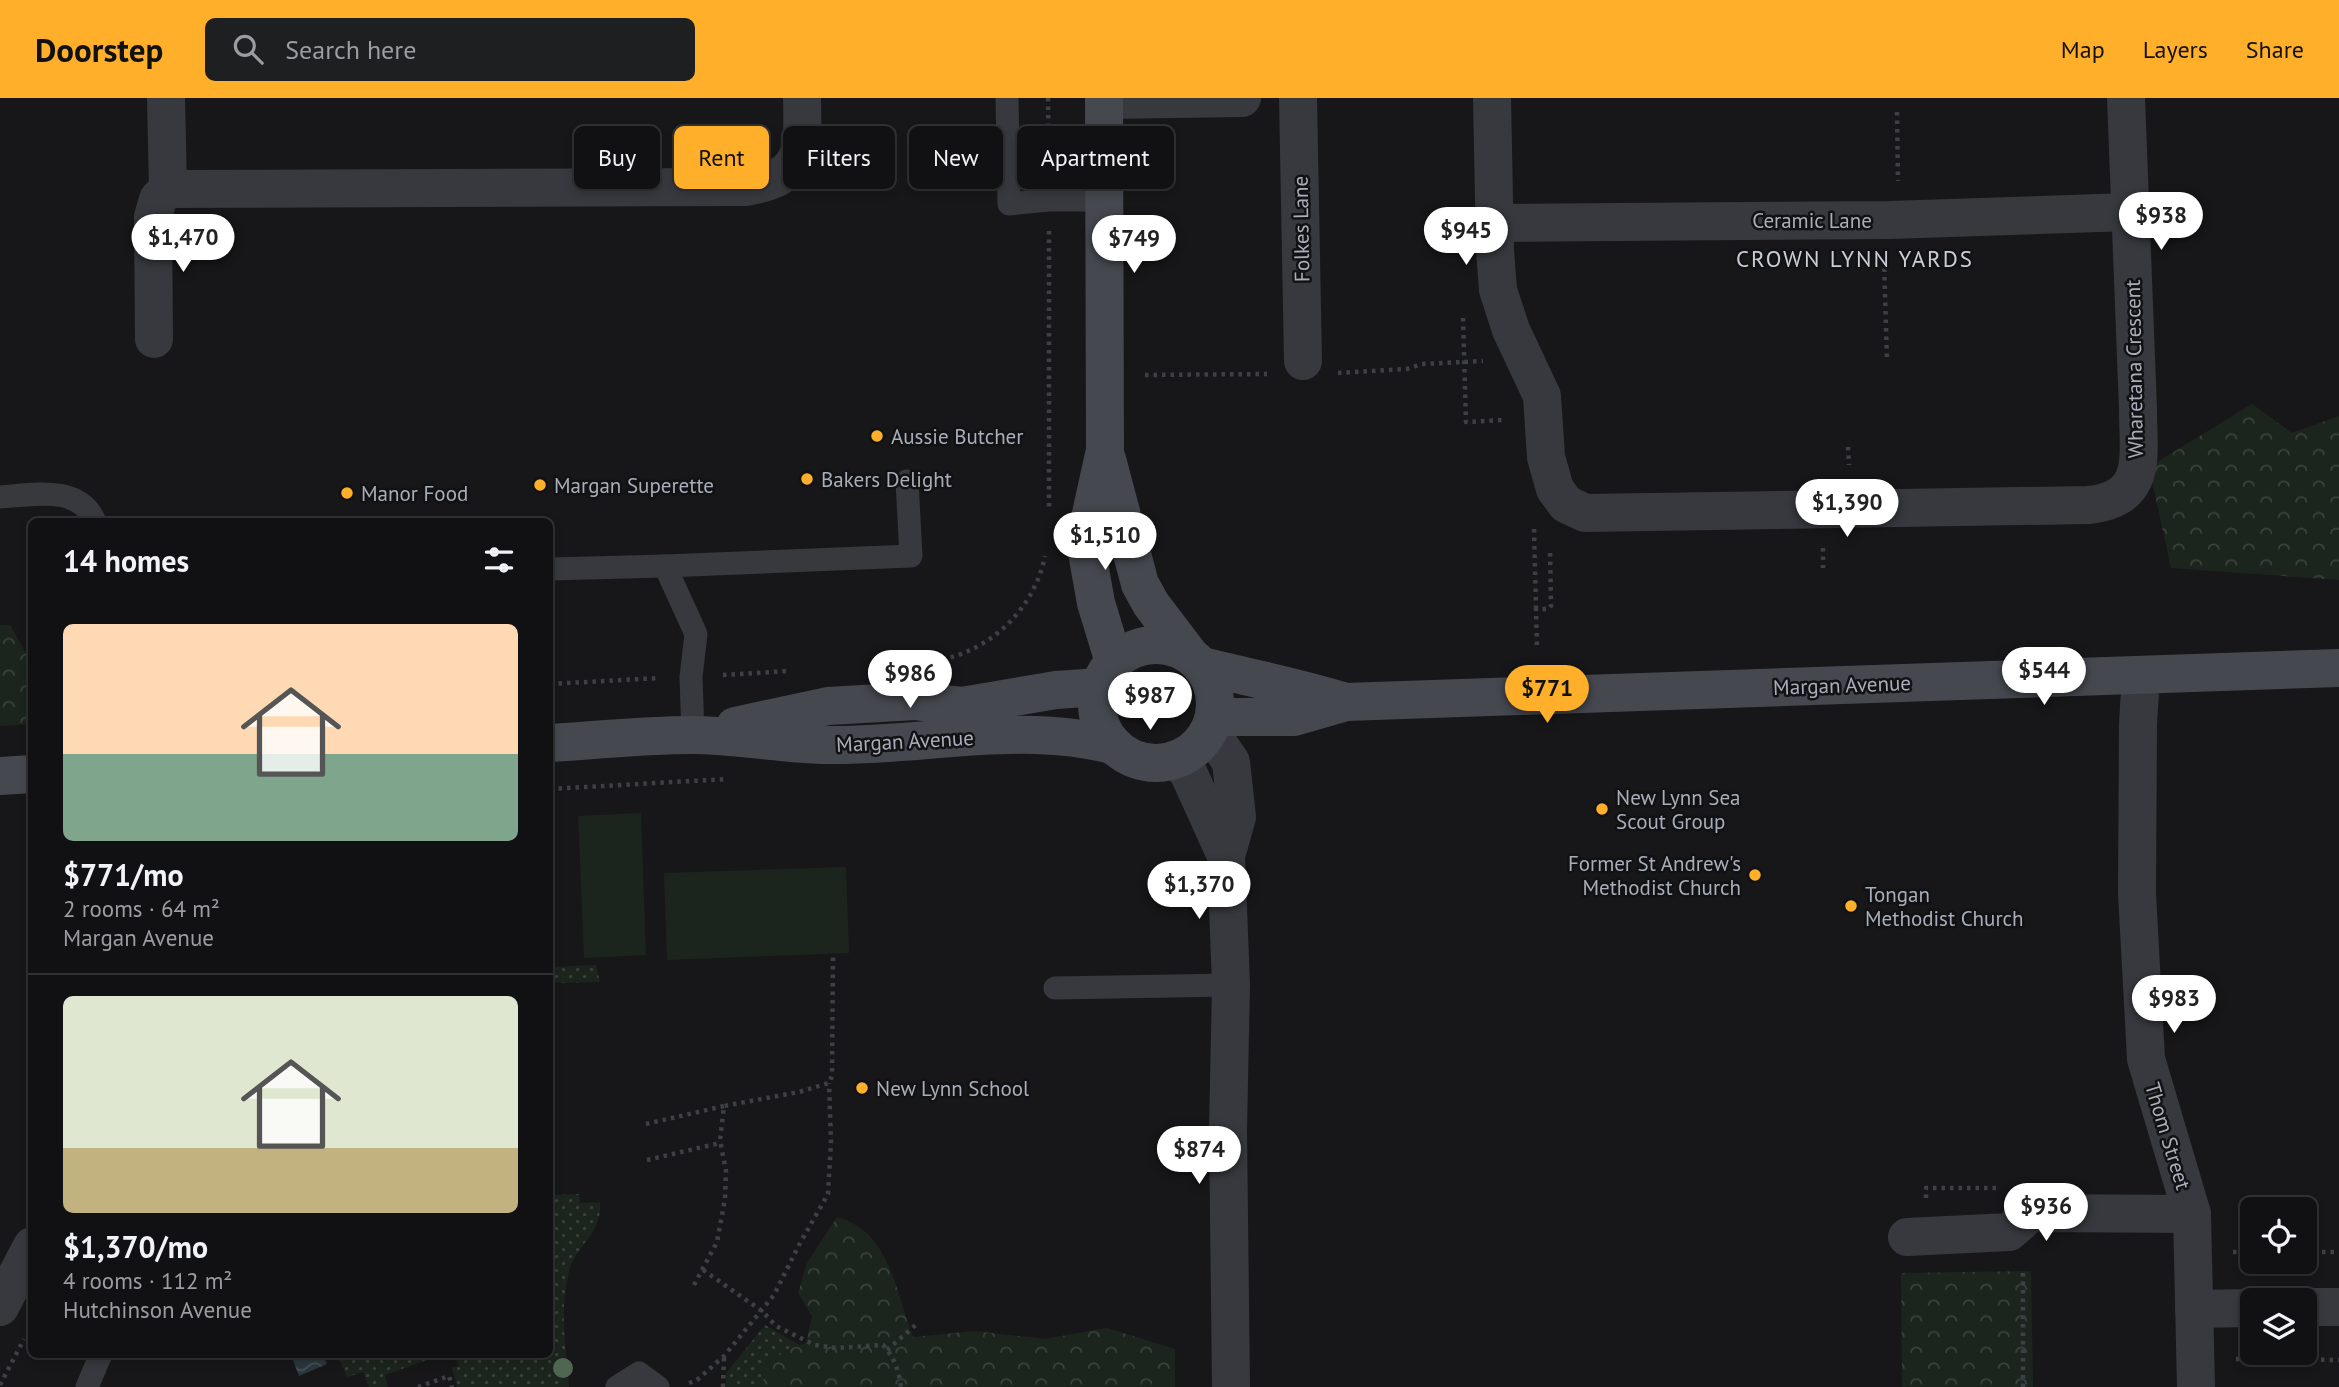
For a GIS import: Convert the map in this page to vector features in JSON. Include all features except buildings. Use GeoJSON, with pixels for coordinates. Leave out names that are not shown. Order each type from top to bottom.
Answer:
{"type":"FeatureCollection","features":[{"type":"Feature","properties":{"kind":"main road"},"geometry":{"type":"LineString","coordinates":[[1104,99],[1105,450],[1085,541],[1107,675],[1097,708],[1103,729],[1115,746],[1138,760],[1150,762],[1177,759],[1196,748],[1212,723],[1214,690],[1196,660],[1151,604],[1140,584],[1105,450]]}},
{"type":"Feature","properties":{"kind":"main road"},"geometry":{"type":"LineString","coordinates":[[1107,675],[1130,651],[1150,645],[1170,646],[1196,660]]}},
{"type":"Feature","properties":{"kind":"main road","name":"Margan Avenue"},"geometry":{"type":"LineString","coordinates":[[1196,660],[1256,679],[1291,685],[1346,702]]}},
{"type":"Feature","properties":{"kind":"main road","name":"Margan Avenue"},"geometry":{"type":"LineString","coordinates":[[1212,723],[1294,718],[1346,702],[2339,668]]}},
{"type":"Feature","properties":{"kind":"main road","name":"Margan Avenue"},"geometry":{"type":"LineString","coordinates":[[553,743],[693,734],[828,706],[915,701],[962,706],[1056,690],[1107,675]]}},
{"type":"Feature","properties":{"kind":"main road","name":"Margan Avenue"},"geometry":{"type":"LineString","coordinates":[[693,734],[830,745],[919,739],[1036,736],[1088,739],[1115,746]]}},
{"type":"Feature","properties":{"kind":"main road"},"geometry":{"type":"LineString","coordinates":[[0,776],[28,774]]}},
{"type":"Feature","properties":{"kind":"street"},"geometry":{"type":"LineString","coordinates":[[166,98],[168,190]]}},
{"type":"Feature","properties":{"kind":"street"},"geometry":{"type":"LineString","coordinates":[[154,339],[153,217],[158,199],[168,190],[745,187],[765,184],[782,175],[795,162],[803,146],[802,98]]}},
{"type":"Feature","properties":{"kind":"street"},"geometry":{"type":"LineString","coordinates":[[1104,99],[1242,98]]}},
{"type":"Feature","properties":{"kind":"street","name":"Folkes Lane"},"geometry":{"type":"LineString","coordinates":[[1298,98],[1303,360]]}},
{"type":"Feature","properties":{"kind":"street","name":"Wharetana Crescent"},"geometry":{"type":"LineString","coordinates":[[1492,98],[1498,290],[1511,330],[1542,396],[1549,472],[1555,489],[1566,504],[1585,513],[2088,505],[2109,503],[2129,490],[2135,476],[2138,457],[2138,421],[2126,98]]}},
{"type":"Feature","properties":{"kind":"street","name":"Ceramic Lane"},"geometry":{"type":"LineString","coordinates":[[1495,223],[1891,220],[2129,212]]}},
{"type":"Feature","properties":{"kind":"street","name":"Thom Street"},"geometry":{"type":"LineString","coordinates":[[2141,675],[2137,892],[2146,1059],[2192,1214],[2196,1387]]}},
{"type":"Feature","properties":{"kind":"street"},"geometry":{"type":"LineString","coordinates":[[1212,723],[1231,762],[1237,817],[1226,856],[1231,985],[1228,1130],[1231,1387]]}},
{"type":"Feature","properties":{"kind":"street"},"geometry":{"type":"LineString","coordinates":[[1177,759],[1198,791],[1226,856]]}},
{"type":"Feature","properties":{"kind":"street"},"geometry":{"type":"LineString","coordinates":[[1907,1237],[2009,1232],[2031,1213],[2192,1214]]}},
{"type":"Feature","properties":{"kind":"street"},"geometry":{"type":"LineString","coordinates":[[0,1307],[28,1254]]}},
{"type":"Feature","properties":{"kind":"street"},"geometry":{"type":"LineString","coordinates":[[2317,1307],[2339,1307]]}},
{"type":"Feature","properties":{"kind":"street"},"geometry":{"type":"LineString","coordinates":[[2194,1309],[2240,1308]]}},
{"type":"Feature","properties":{"kind":"lane"},"geometry":{"type":"LineString","coordinates":[[1007,98],[1009,204],[1049,200],[1103,200]]}},
{"type":"Feature","properties":{"kind":"lane"},"geometry":{"type":"LineString","coordinates":[[553,569],[911,556],[907,481]]}},
{"type":"Feature","properties":{"kind":"lane"},"geometry":{"type":"LineString","coordinates":[[0,497],[58,494],[82,503],[91,518]]}},
{"type":"Feature","properties":{"kind":"lane"},"geometry":{"type":"LineString","coordinates":[[665,566],[696,634],[691,677],[693,734]]}},
{"type":"Feature","properties":{"kind":"lane"},"geometry":{"type":"LineString","coordinates":[[1055,988],[1231,985]]}},
{"type":"Feature","properties":{"kind":"lane"},"geometry":{"type":"LineString","coordinates":[[87,1387],[99,1358]]}},
{"type":"Feature","properties":{"kind":"lane"},"geometry":{"type":"LineString","coordinates":[[617,1387],[639,1373],[658,1387]]}},
{"type":"Feature","properties":{"kind":"path"},"geometry":{"type":"LineString","coordinates":[[1048,98],[1049,510]]}},
{"type":"Feature","properties":{"kind":"path"},"geometry":{"type":"LineString","coordinates":[[1897,112],[1898,189]]}},
{"type":"Feature","properties":{"kind":"path"},"geometry":{"type":"LineString","coordinates":[[1884,251],[1887,360]]}},
{"type":"Feature","properties":{"kind":"path"},"geometry":{"type":"LineString","coordinates":[[1464,351],[1464,362]]}},
{"type":"Feature","properties":{"kind":"path"},"geometry":{"type":"LineString","coordinates":[[1848,447],[1849,465]]}},
{"type":"Feature","properties":{"kind":"path"},"geometry":{"type":"LineString","coordinates":[[1823,543],[1823,568]]}},
{"type":"Feature","properties":{"kind":"path"},"geometry":{"type":"LineString","coordinates":[[1537,645],[1536,609],[1549,609],[1551,606],[1550,550]]}},
{"type":"Feature","properties":{"kind":"path"},"geometry":{"type":"LineString","coordinates":[[928,662],[948,659],[1004,629],[1026,604],[1042,570],[1046,551]]}},
{"type":"Feature","properties":{"kind":"path"},"geometry":{"type":"LineString","coordinates":[[679,1387],[697,1380],[724,1356],[775,1295],[828,1194],[833,954]]}},
{"type":"Feature","properties":{"kind":"path"},"geometry":{"type":"LineString","coordinates":[[646,1124],[799,1092],[829,1083]]}},
{"type":"Feature","properties":{"kind":"path"},"geometry":{"type":"LineString","coordinates":[[694,1284],[717,1242],[725,1199],[726,1171],[720,1143],[724,1106]]}},
{"type":"Feature","properties":{"kind":"path"},"geometry":{"type":"LineString","coordinates":[[647,1160],[720,1143]]}},
{"type":"Feature","properties":{"kind":"path"},"geometry":{"type":"LineString","coordinates":[[2234,1252],[2240,1252]]}},
{"type":"Feature","properties":{"kind":"path"},"geometry":{"type":"LineString","coordinates":[[2317,1252],[2339,1252]]}},
{"type":"Feature","properties":{"kind":"path"},"geometry":{"type":"LineString","coordinates":[[2023,1259],[2023,1387]]}},
{"type":"Feature","properties":{"kind":"path"},"geometry":{"type":"LineString","coordinates":[[703,1270],[762,1311],[776,1326],[815,1345],[836,1348],[883,1345],[891,1353],[900,1376],[901,1387]]}},
{"type":"Feature","properties":{"kind":"path"},"geometry":{"type":"LineString","coordinates":[[887,1350],[918,1323]]}},
{"type":"Feature","properties":{"kind":"path"},"geometry":{"type":"LineString","coordinates":[[0,1385],[26,1335]]}},
{"type":"Feature","properties":{"kind":"path"},"geometry":{"type":"LineString","coordinates":[[723,1387],[724,1356]]}},
{"type":"Feature","properties":{"kind":"path"},"geometry":{"type":"LineString","coordinates":[[2235,1359],[2339,1360]]}},
{"type":"Feature","properties":{"kind":"path"},"geometry":{"type":"LineString","coordinates":[[418,1387],[449,1376],[452,1387]]}},
{"type":"Feature","properties":{"kind":"green space"},"geometry":{"type":"Polygon","coordinates":[[[2252,404],[2292,433],[2339,416],[2339,580],[2171,568],[2149,467],[2252,404]]]}},
{"type":"Feature","properties":{"kind":"green space"},"geometry":{"type":"Polygon","coordinates":[[[0,625],[10,625],[28,657],[28,724],[0,726],[0,625]]]}},
{"type":"Feature","properties":{"kind":"green space"},"geometry":{"type":"Polygon","coordinates":[[[641,813],[646,955],[584,958],[578,816],[641,813]]]}},
{"type":"Feature","properties":{"kind":"green space"},"geometry":{"type":"Polygon","coordinates":[[[846,867],[849,953],[667,960],[664,873],[846,867]]]}},
{"type":"Feature","properties":{"kind":"green space"},"geometry":{"type":"Polygon","coordinates":[[[596,965],[600,982],[553,983],[553,967],[596,965]]]}},
{"type":"Feature","properties":{"kind":"green space"},"geometry":{"type":"Polygon","coordinates":[[[553,1117],[555,1195],[579,1194],[580,1203],[600,1202],[597,1222],[572,1262],[566,1285],[564,1329],[569,1387],[457,1387],[452,1368],[459,1366],[456,1358],[553,1358],[553,1117]]]}},
{"type":"Feature","properties":{"kind":"green space"},"geometry":{"type":"Polygon","coordinates":[[[837,1217],[855,1225],[869,1236],[880,1250],[895,1283],[913,1337],[974,1331],[1045,1339],[1107,1328],[1175,1349],[1175,1387],[762,1387],[766,1364],[789,1349],[806,1343],[812,1316],[798,1293],[807,1263],[837,1217]]]}},
{"type":"Feature","properties":{"kind":"green space"},"geometry":{"type":"Polygon","coordinates":[[[2031,1271],[2033,1387],[1902,1387],[1901,1273],[2031,1271]]]}},
{"type":"Feature","properties":{"kind":"green space"},"geometry":{"type":"Polygon","coordinates":[[[765,1325],[799,1345],[766,1364],[762,1387],[726,1387],[726,1373],[765,1325]]]}},
{"type":"Feature","properties":{"kind":"green space"},"geometry":{"type":"Polygon","coordinates":[[[339,1358],[433,1358],[385,1375],[388,1387],[369,1387],[363,1372],[347,1377],[339,1358]]]}},
{"type":"Feature","properties":{"kind":"water"},"geometry":{"type":"Polygon","coordinates":[[[292,1358],[324,1358],[327,1364],[299,1376],[292,1358]]]}},
{"type":"Feature","properties":{"kind":"place","name":"Aussie Butcher"},"geometry":{"type":"Point","coordinates":[877,436]}},
{"type":"Feature","properties":{"kind":"place","name":"Bakers Delight"},"geometry":{"type":"Point","coordinates":[807,479]}},
{"type":"Feature","properties":{"kind":"place","name":"Margan Superette"},"geometry":{"type":"Point","coordinates":[540,485]}},
{"type":"Feature","properties":{"kind":"place","name":"Manor Food"},"geometry":{"type":"Point","coordinates":[347,493]}},
{"type":"Feature","properties":{"kind":"place","name":"New Lynn Sea Scout Group"},"geometry":{"type":"Point","coordinates":[1602,809]}},
{"type":"Feature","properties":{"kind":"place","name":"Former St Andrew's Methodist Church"},"geometry":{"type":"Point","coordinates":[1755,875]}},
{"type":"Feature","properties":{"kind":"place","name":"Tongan Methodist Church"},"geometry":{"type":"Point","coordinates":[1851,906]}},
{"type":"Feature","properties":{"kind":"place","name":"New Lynn School"},"geometry":{"type":"Point","coordinates":[862,1088]}},
{"type":"Feature","properties":{"kind":"district","name":"CROWN LYNN YARDS"},"geometry":{"type":"Point","coordinates":[1855,258]}}]}
